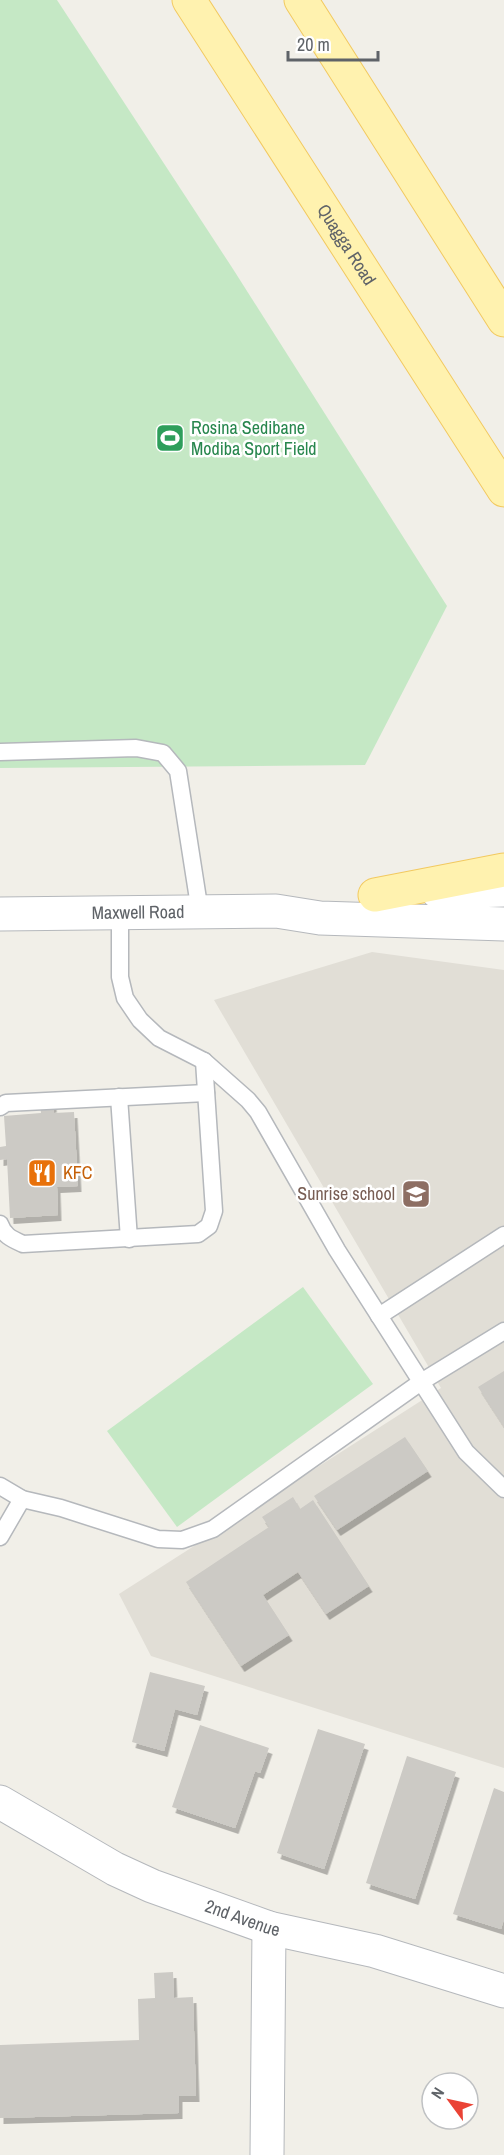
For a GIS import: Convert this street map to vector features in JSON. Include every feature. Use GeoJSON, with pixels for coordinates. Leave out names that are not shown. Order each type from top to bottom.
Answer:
{"type":"FeatureCollection","features":[{"type":"Feature","properties":{"kind":"main road","name":"Quagga Road"},"geometry":{"type":"LineString","coordinates":[[189,0],[504,490]]}},
{"type":"Feature","properties":{"kind":"main road"},"geometry":{"type":"LineString","coordinates":[[301,0],[504,320]]}},
{"type":"Feature","properties":{"kind":"main road"},"geometry":{"type":"LineString","coordinates":[[375,895],[504,870]]}},
{"type":"Feature","properties":{"kind":"street","name":"Maxwell Road"},"geometry":{"type":"LineString","coordinates":[[276,912],[318,901],[375,895],[504,890]]}},
{"type":"Feature","properties":{"kind":"street","name":"Maxwell Road"},"geometry":{"type":"LineString","coordinates":[[0,914],[276,912],[320,918],[504,924]]}},
{"type":"Feature","properties":{"kind":"street","name":"2nd Avenue"},"geometry":{"type":"LineString","coordinates":[[0,1802],[115,1869],[152,1886],[269,1928],[375,1952],[504,1991]]}},
{"type":"Feature","properties":{"kind":"street"},"geometry":{"type":"LineString","coordinates":[[267,2155],[269,1928]]}},
{"type":"Feature","properties":{"kind":"lane"},"geometry":{"type":"LineString","coordinates":[[0,752],[136,748],[164,753],[178,771],[200,912]]}},
{"type":"Feature","properties":{"kind":"lane"},"geometry":{"type":"LineString","coordinates":[[120,913],[120,977],[125,998],[140,1020],[159,1038],[204,1061],[248,1100],[258,1112],[337,1250],[466,1452],[504,1489]]}},
{"type":"Feature","properties":{"kind":"lane"},"geometry":{"type":"LineString","coordinates":[[0,1224],[9,1238],[23,1244],[198,1234],[209,1226],[214,1211],[204,1061]]}},
{"type":"Feature","properties":{"kind":"lane"},"geometry":{"type":"LineString","coordinates":[[0,1107],[6,1103],[206,1093]]}},
{"type":"Feature","properties":{"kind":"lane"},"geometry":{"type":"LineString","coordinates":[[119,1097],[129,1239]]}},
{"type":"Feature","properties":{"kind":"lane"},"geometry":{"type":"LineString","coordinates":[[379,1316],[504,1235]]}},
{"type":"Feature","properties":{"kind":"lane"},"geometry":{"type":"LineString","coordinates":[[0,1486],[22,1499],[61,1508],[158,1539],[182,1540],[213,1529],[248,1507],[421,1382],[504,1331]]}},
{"type":"Feature","properties":{"kind":"lane"},"geometry":{"type":"LineString","coordinates":[[0,1537],[22,1499]]}},
{"type":"Feature","properties":{"kind":"shaded area","name":"Sunrise school"},"geometry":{"type":"Polygon","coordinates":[[[372,952],[504,970],[504,1768],[151,1656],[119,1594],[441,1388],[214,1000],[372,952]]]}},
{"type":"Feature","properties":{"kind":"green space","name":"Rosina Sedibane Modiba Sport Field"},"geometry":{"type":"Polygon","coordinates":[[[0,0],[57,0],[233,269],[447,606],[365,765],[0,768],[0,0]]]}},
{"type":"Feature","properties":{"kind":"green space"},"geometry":{"type":"Polygon","coordinates":[[[303,1287],[373,1384],[177,1527],[107,1431],[303,1287]]]}},
{"type":"Feature","properties":{"kind":"building","name":"KFC"},"geometry":{"type":"Polygon","coordinates":[[[53,1103],[54,1113],[74,1112],[78,1186],[57,1187],[58,1215],[10,1218],[7,1159],[0,1160],[0,1147],[6,1146],[4,1116],[41,1113],[40,1104],[53,1103]]]}},
{"type":"Feature","properties":{"kind":"building"},"geometry":{"type":"Polygon","coordinates":[[[504,1371],[504,1427],[478,1387],[504,1371]]]}},
{"type":"Feature","properties":{"kind":"building"},"geometry":{"type":"Polygon","coordinates":[[[405,1437],[428,1471],[337,1530],[314,1496],[405,1437]]]}},
{"type":"Feature","properties":{"kind":"building"},"geometry":{"type":"Polygon","coordinates":[[[293,1497],[300,1509],[313,1500],[369,1586],[326,1614],[298,1572],[263,1595],[289,1635],[241,1666],[186,1582],[269,1527],[262,1517],[293,1497]]]}},
{"type":"Feature","properties":{"kind":"building"},"geometry":{"type":"Polygon","coordinates":[[[150,1672],[205,1686],[197,1715],[175,1709],[164,1751],[132,1742],[150,1672]]]}},
{"type":"Feature","properties":{"kind":"building"},"geometry":{"type":"Polygon","coordinates":[[[200,1725],[269,1748],[260,1773],[255,1771],[235,1828],[172,1807],[200,1725]]]}},
{"type":"Feature","properties":{"kind":"building"},"geometry":{"type":"Polygon","coordinates":[[[318,1729],[365,1744],[324,1869],[277,1853],[318,1729]]]}},
{"type":"Feature","properties":{"kind":"building"},"geometry":{"type":"Polygon","coordinates":[[[407,1756],[456,1772],[415,1899],[366,1883],[407,1756]]]}},
{"type":"Feature","properties":{"kind":"building"},"geometry":{"type":"Polygon","coordinates":[[[494,1788],[504,1792],[504,1919],[501,1929],[453,1914],[494,1788]]]}},
{"type":"Feature","properties":{"kind":"building"},"geometry":{"type":"Polygon","coordinates":[[[173,1972],[174,1998],[193,1997],[196,2096],[179,2096],[179,2113],[0,2118],[0,2045],[139,2040],[138,1999],[155,1998],[154,1973],[173,1972]]]}},
{"type":"Feature","properties":{"kind":"place","name":"Rosina Sedibane Modiba Sport Field"},"geometry":{"type":"Point","coordinates":[170,438]}},
{"type":"Feature","properties":{"kind":"place","name":"KFC"},"geometry":{"type":"Point","coordinates":[42,1173]}},
{"type":"Feature","properties":{"kind":"place","name":"Sunrise school"},"geometry":{"type":"Point","coordinates":[416,1194]}}]}
